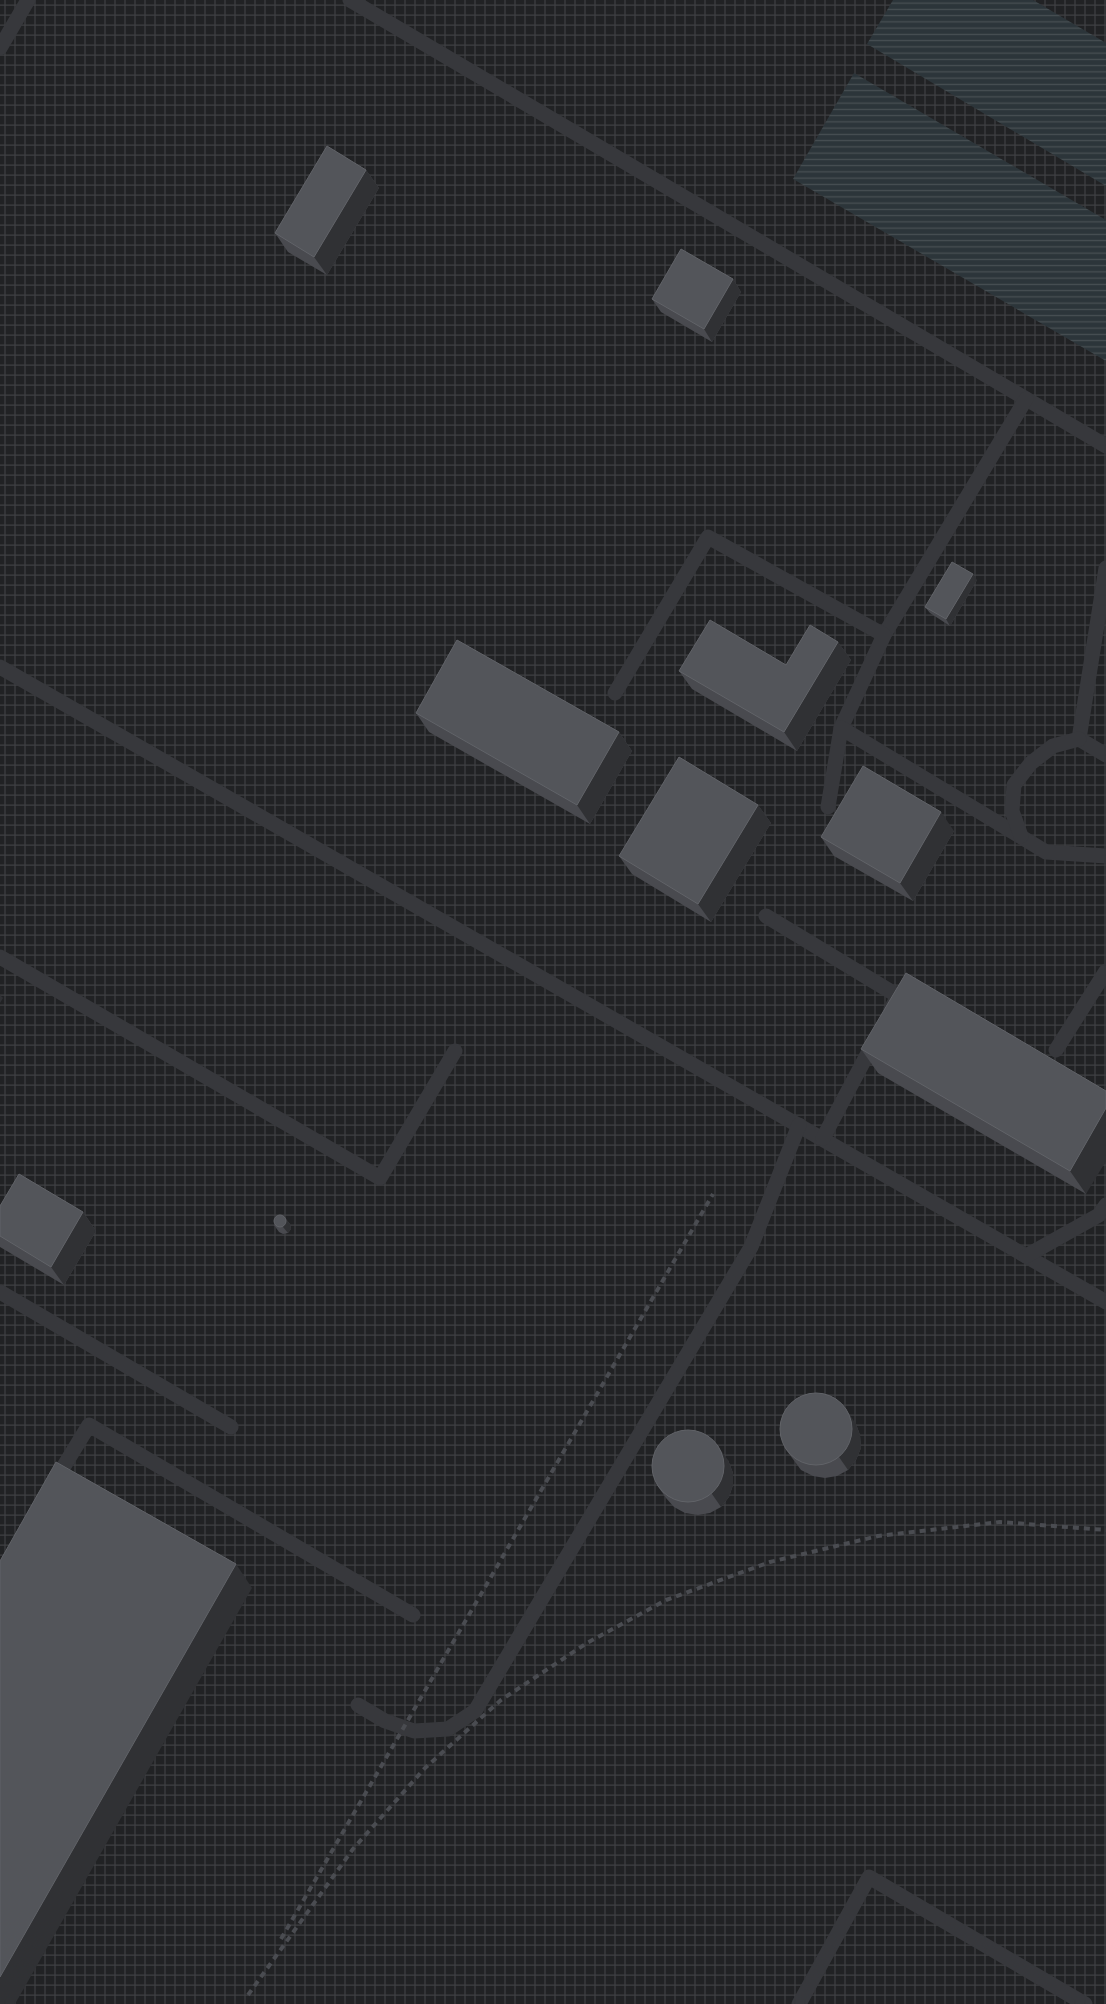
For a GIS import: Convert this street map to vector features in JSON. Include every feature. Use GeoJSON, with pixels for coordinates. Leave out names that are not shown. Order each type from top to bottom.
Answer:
{"type":"FeatureCollection","features":[{"type":"Feature","properties":{"kind":"lane"},"geometry":{"type":"LineString","coordinates":[[0,48],[28,0]]}},
{"type":"Feature","properties":{"kind":"lane"},"geometry":{"type":"LineString","coordinates":[[350,0],[1106,446]]}},
{"type":"Feature","properties":{"kind":"lane"},"geometry":{"type":"LineString","coordinates":[[828,807],[840,728],[884,635],[1026,398]]}},
{"type":"Feature","properties":{"kind":"lane"},"geometry":{"type":"LineString","coordinates":[[615,693],[708,537],[884,635]]}},
{"type":"Feature","properties":{"kind":"lane"},"geometry":{"type":"LineString","coordinates":[[1079,738],[1106,568]]}},
{"type":"Feature","properties":{"kind":"lane"},"geometry":{"type":"LineString","coordinates":[[0,667],[1106,1302]]}},
{"type":"Feature","properties":{"kind":"lane"},"geometry":{"type":"LineString","coordinates":[[840,728],[1046,852],[1106,856]]}},
{"type":"Feature","properties":{"kind":"lane"},"geometry":{"type":"LineString","coordinates":[[1021,836],[1012,811],[1014,786],[1031,763],[1053,746],[1079,738],[1106,755]]}},
{"type":"Feature","properties":{"kind":"lane"},"geometry":{"type":"LineString","coordinates":[[766,916],[898,996],[823,1138]]}},
{"type":"Feature","properties":{"kind":"lane"},"geometry":{"type":"LineString","coordinates":[[0,957],[380,1178],[456,1051]]}},
{"type":"Feature","properties":{"kind":"lane"},"geometry":{"type":"LineString","coordinates":[[1056,1050],[1106,971]]}},
{"type":"Feature","properties":{"kind":"lane"},"geometry":{"type":"LineString","coordinates":[[358,1705],[385,1721],[414,1731],[448,1729],[475,1711],[751,1247],[799,1125]]}},
{"type":"Feature","properties":{"kind":"lane"},"geometry":{"type":"LineString","coordinates":[[1026,1256],[1099,1215],[1106,1205]]}},
{"type":"Feature","properties":{"kind":"lane"},"geometry":{"type":"LineString","coordinates":[[0,1292],[230,1427]]}},
{"type":"Feature","properties":{"kind":"lane"},"geometry":{"type":"LineString","coordinates":[[44,1498],[89,1425],[413,1615]]}},
{"type":"Feature","properties":{"kind":"lane"},"geometry":{"type":"LineString","coordinates":[[799,2004],[869,1877],[1085,2004]]}},
{"type":"Feature","properties":{"kind":"shaded area"},"geometry":{"type":"Polygon","coordinates":[[[0,0],[1106,0],[1106,2004],[0,2004],[0,0]]]}},
{"type":"Feature","properties":{"kind":"shaded area"},"geometry":{"type":"Polygon","coordinates":[[[893,0],[1033,0],[1106,43],[1106,186],[867,44],[893,0]]]}},
{"type":"Feature","properties":{"kind":"shaded area"},"geometry":{"type":"Polygon","coordinates":[[[854,73],[1106,220],[1106,361],[793,179],[854,73]]]}},
{"type":"Feature","properties":{"kind":"building"},"geometry":{"type":"Polygon","coordinates":[[[327,146],[366,170],[314,257],[275,233],[327,146]]]}},
{"type":"Feature","properties":{"kind":"building"},"geometry":{"type":"Polygon","coordinates":[[[681,249],[733,279],[704,329],[652,299],[681,249]]]}},
{"type":"Feature","properties":{"kind":"building"},"geometry":{"type":"Polygon","coordinates":[[[952,562],[973,574],[946,619],[925,607],[952,562]]]}},
{"type":"Feature","properties":{"kind":"building"},"geometry":{"type":"Polygon","coordinates":[[[710,620],[786,665],[810,625],[838,642],[784,732],[679,671],[710,620]]]}},
{"type":"Feature","properties":{"kind":"building"},"geometry":{"type":"Polygon","coordinates":[[[457,640],[619,732],[577,805],[416,713],[457,640]]]}},
{"type":"Feature","properties":{"kind":"building"},"geometry":{"type":"Polygon","coordinates":[[[679,757],[758,805],[698,904],[619,856],[679,757]]]}},
{"type":"Feature","properties":{"kind":"building"},"geometry":{"type":"Polygon","coordinates":[[[863,766],[941,812],[900,883],[821,837],[863,766]]]}},
{"type":"Feature","properties":{"kind":"building"},"geometry":{"type":"Polygon","coordinates":[[[906,973],[1106,1091],[1106,1108],[1070,1171],[861,1049],[906,973]]]}},
{"type":"Feature","properties":{"kind":"building"},"geometry":{"type":"Polygon","coordinates":[[[19,1174],[83,1212],[51,1267],[0,1236],[0,1206],[19,1174]]]}},
{"type":"Feature","properties":{"kind":"building"},"geometry":{"type":"Polygon","coordinates":[[[278,1215],[282,1215],[286,1221],[282,1227],[278,1227],[274,1223],[274,1219],[278,1215]]]}},
{"type":"Feature","properties":{"kind":"building"},"geometry":{"type":"Polygon","coordinates":[[[816,1393],[830,1396],[842,1403],[849,1415],[852,1429],[849,1443],[842,1455],[830,1462],[816,1465],[802,1462],[790,1455],[783,1443],[780,1429],[783,1415],[790,1403],[802,1396],[816,1393]]]}},
{"type":"Feature","properties":{"kind":"building"},"geometry":{"type":"Polygon","coordinates":[[[688,1430],[708,1436],[718,1446],[724,1466],[718,1486],[708,1496],[688,1502],[668,1496],[658,1486],[652,1466],[658,1446],[668,1436],[688,1430]]]}},
{"type":"Feature","properties":{"kind":"building"},"geometry":{"type":"Polygon","coordinates":[[[56,1462],[236,1564],[0,1977],[0,1561],[56,1462]]]}},
{"type":"Feature","properties":{"kind":"railway"},"geometry":{"type":"LineString","coordinates":[[281,1939],[713,1194]]}},
{"type":"Feature","properties":{"kind":"railway"},"geometry":{"type":"LineString","coordinates":[[248,1995],[353,1849],[425,1768],[501,1700],[587,1643],[666,1600],[770,1562],[878,1536],[1000,1522],[1106,1530]]}}]}
